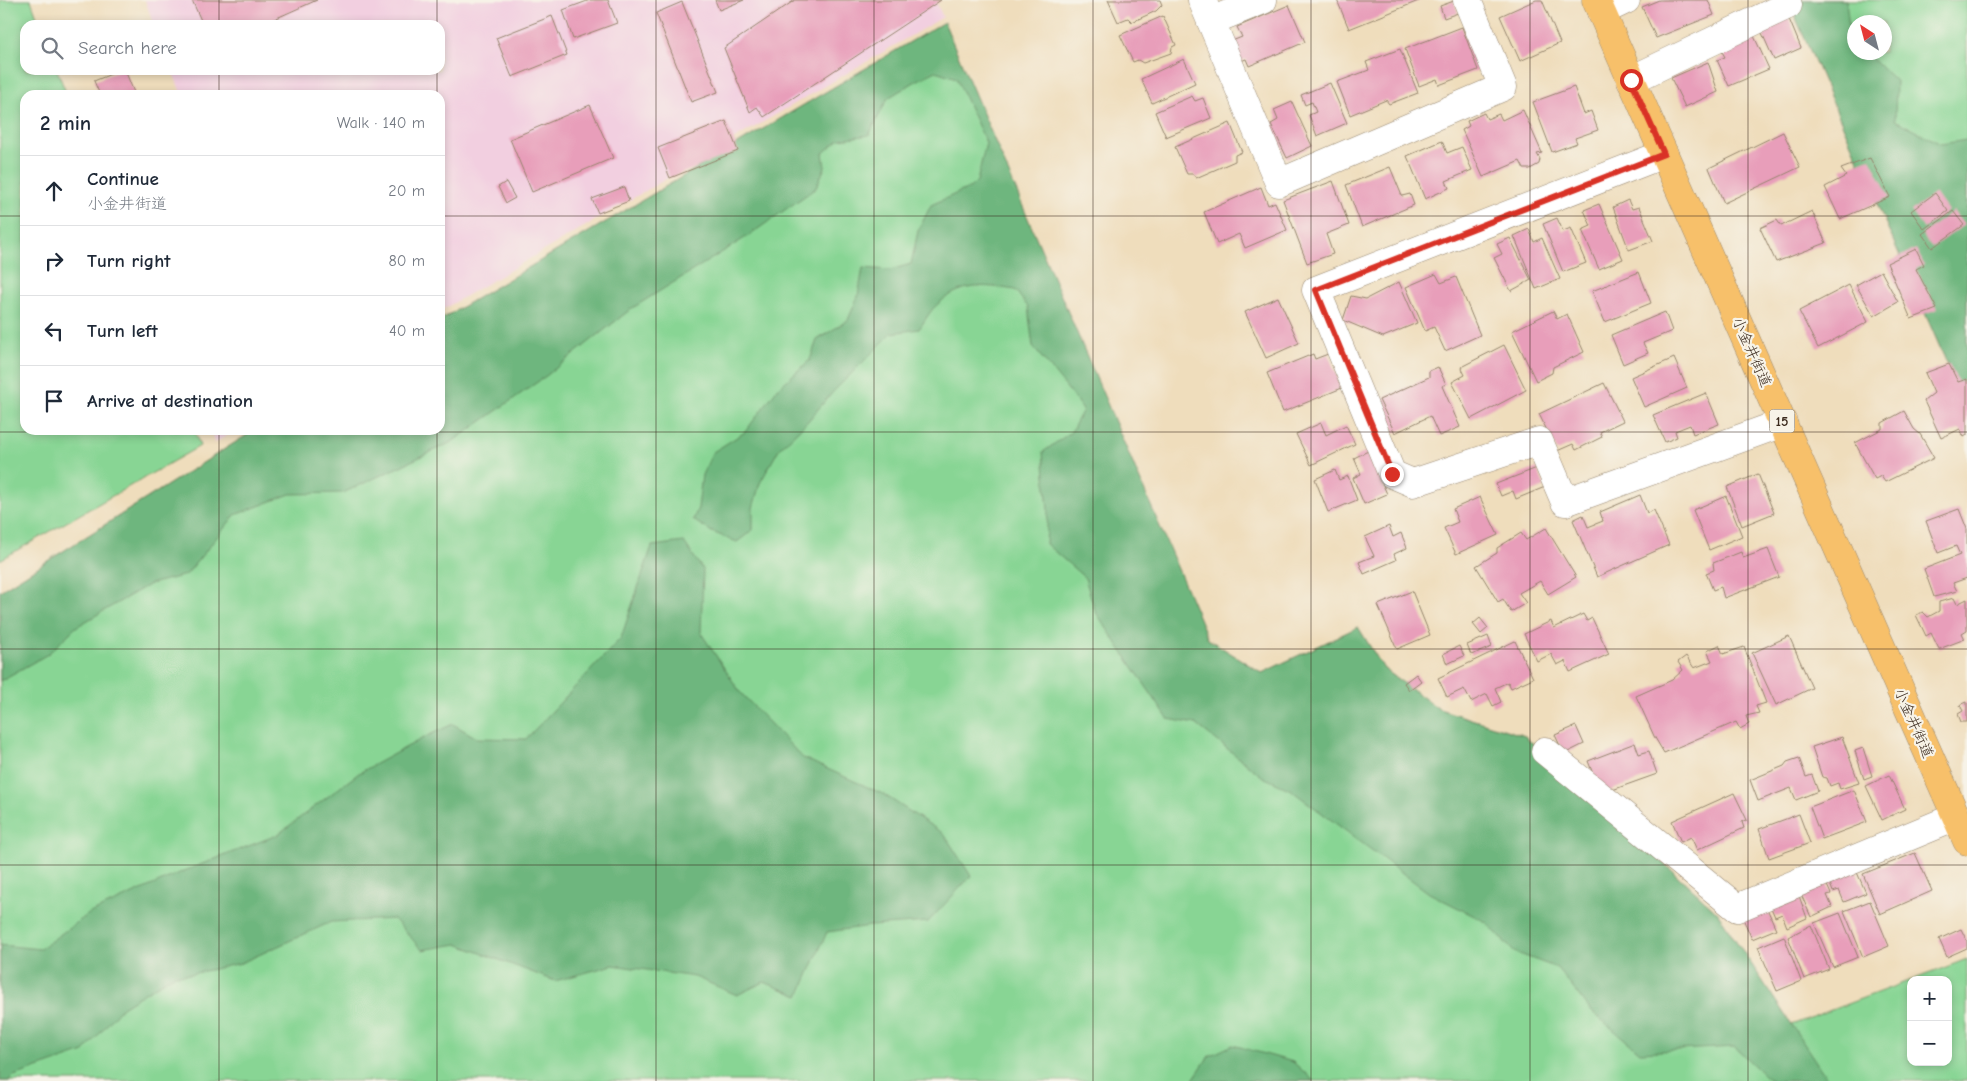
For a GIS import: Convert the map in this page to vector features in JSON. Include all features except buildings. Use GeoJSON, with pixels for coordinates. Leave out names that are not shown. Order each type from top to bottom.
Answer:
{"type":"FeatureCollection","features":[{"type":"Feature","properties":{"kind":"main road","name":"小金井街道"},"geometry":{"type":"LineString","coordinates":[[1599,6],[1961,829]]}},
{"type":"Feature","properties":{"kind":"lane"},"geometry":{"type":"LineString","coordinates":[[1263,0],[1206,10],[1279,184],[1503,87],[1468,0]]}},
{"type":"Feature","properties":{"kind":"lane"},"geometry":{"type":"LineString","coordinates":[[1599,6],[1626,0]]}},
{"type":"Feature","properties":{"kind":"lane"},"geometry":{"type":"LineString","coordinates":[[1631,80],[1788,5]]}},
{"type":"Feature","properties":{"kind":"lane"},"geometry":{"type":"LineString","coordinates":[[1664,154],[1316,290],[1392,474],[1413,483],[1539,441],[1565,502],[1783,423]]}},
{"type":"Feature","properties":{"kind":"lane"},"geometry":{"type":"LineString","coordinates":[[1545,751],[1737,908],[1961,829]]}},
{"type":"Feature","properties":{"kind":"shaded area"},"geometry":{"type":"Polygon","coordinates":[[[145,0],[935,0],[943,17],[445,308],[445,90],[180,90],[174,75],[445,75],[445,20],[152,20],[145,0]]]}},
{"type":"Feature","properties":{"kind":"shaded area"},"geometry":{"type":"Polygon","coordinates":[[[212,435],[228,435],[214,443],[212,435]]]}},
{"type":"Feature","properties":{"kind":"green space"},"geometry":{"type":"Polygon","coordinates":[[[0,0],[31,0],[38,20],[20,20],[20,75],[59,75],[65,90],[20,90],[20,435],[196,435],[200,446],[0,560],[0,0]]]}},
{"type":"Feature","properties":{"kind":"green space"},"geometry":{"type":"Polygon","coordinates":[[[1788,0],[1967,0],[1967,409],[1788,0]]]}},
{"type":"Feature","properties":{"kind":"green space"},"geometry":{"type":"Polygon","coordinates":[[[1788,0],[1846,0],[1847,60],[1874,60],[1896,81],[1895,120],[1941,144],[1967,140],[1967,409],[1788,0]]]}},
{"type":"Feature","properties":{"kind":"green space"},"geometry":{"type":"Polygon","coordinates":[[[944,22],[1203,636],[1262,673],[1358,627],[1384,669],[1439,709],[1525,736],[1717,912],[1791,1025],[1907,982],[1907,1066],[1952,1066],[1952,976],[1922,976],[1967,959],[1967,1081],[0,1081],[0,591],[247,435],[445,435],[445,317],[944,22]]]}},
{"type":"Feature","properties":{"kind":"green space"},"geometry":{"type":"Polygon","coordinates":[[[944,22],[1208,639],[1262,673],[1358,627],[1384,669],[1439,709],[1525,736],[1717,912],[1826,1077],[1826,1081],[1773,1081],[1766,1077],[1735,1047],[1640,1052],[1591,1011],[1557,968],[1514,952],[1486,922],[1429,893],[1291,790],[1263,777],[1196,724],[1168,719],[1095,611],[1085,578],[1046,544],[1048,511],[1043,452],[1071,432],[1083,410],[1033,347],[1028,307],[1015,290],[984,286],[956,292],[935,306],[919,329],[892,333],[779,449],[760,483],[753,508],[753,530],[737,542],[712,532],[693,520],[698,508],[702,475],[713,452],[745,432],[778,388],[810,360],[817,340],[848,320],[858,296],[863,268],[890,270],[911,264],[918,231],[931,205],[971,187],[977,181],[986,143],[956,78],[936,71],[888,98],[869,135],[840,139],[823,153],[825,167],[816,188],[748,236],[631,309],[546,376],[452,442],[343,493],[290,494],[235,515],[186,575],[150,584],[76,627],[48,654],[0,681],[0,591],[247,435],[445,435],[445,317],[944,22]]]}},
{"type":"Feature","properties":{"kind":"green space"},"geometry":{"type":"Polygon","coordinates":[[[684,542],[703,570],[701,633],[740,692],[803,758],[883,794],[944,834],[971,876],[928,922],[870,926],[827,932],[799,996],[764,982],[737,995],[695,977],[613,965],[555,981],[457,944],[422,950],[394,919],[331,922],[241,963],[191,974],[174,975],[122,1007],[84,1052],[14,1076],[8,1081],[0,1081],[0,945],[40,949],[90,913],[184,871],[277,835],[359,773],[453,724],[477,738],[526,739],[621,638],[652,546],[684,542]]]}},
{"type":"Feature","properties":{"kind":"green space"},"geometry":{"type":"Polygon","coordinates":[[[1233,1045],[1293,1062],[1314,1081],[1192,1081],[1209,1056],[1233,1045]]]}},
{"type":"Feature","properties":{"kind":"route"},"geometry":{"type":"LineString","coordinates":[[1392,474],[1316,290],[1664,154],[1631,80]]}}]}
